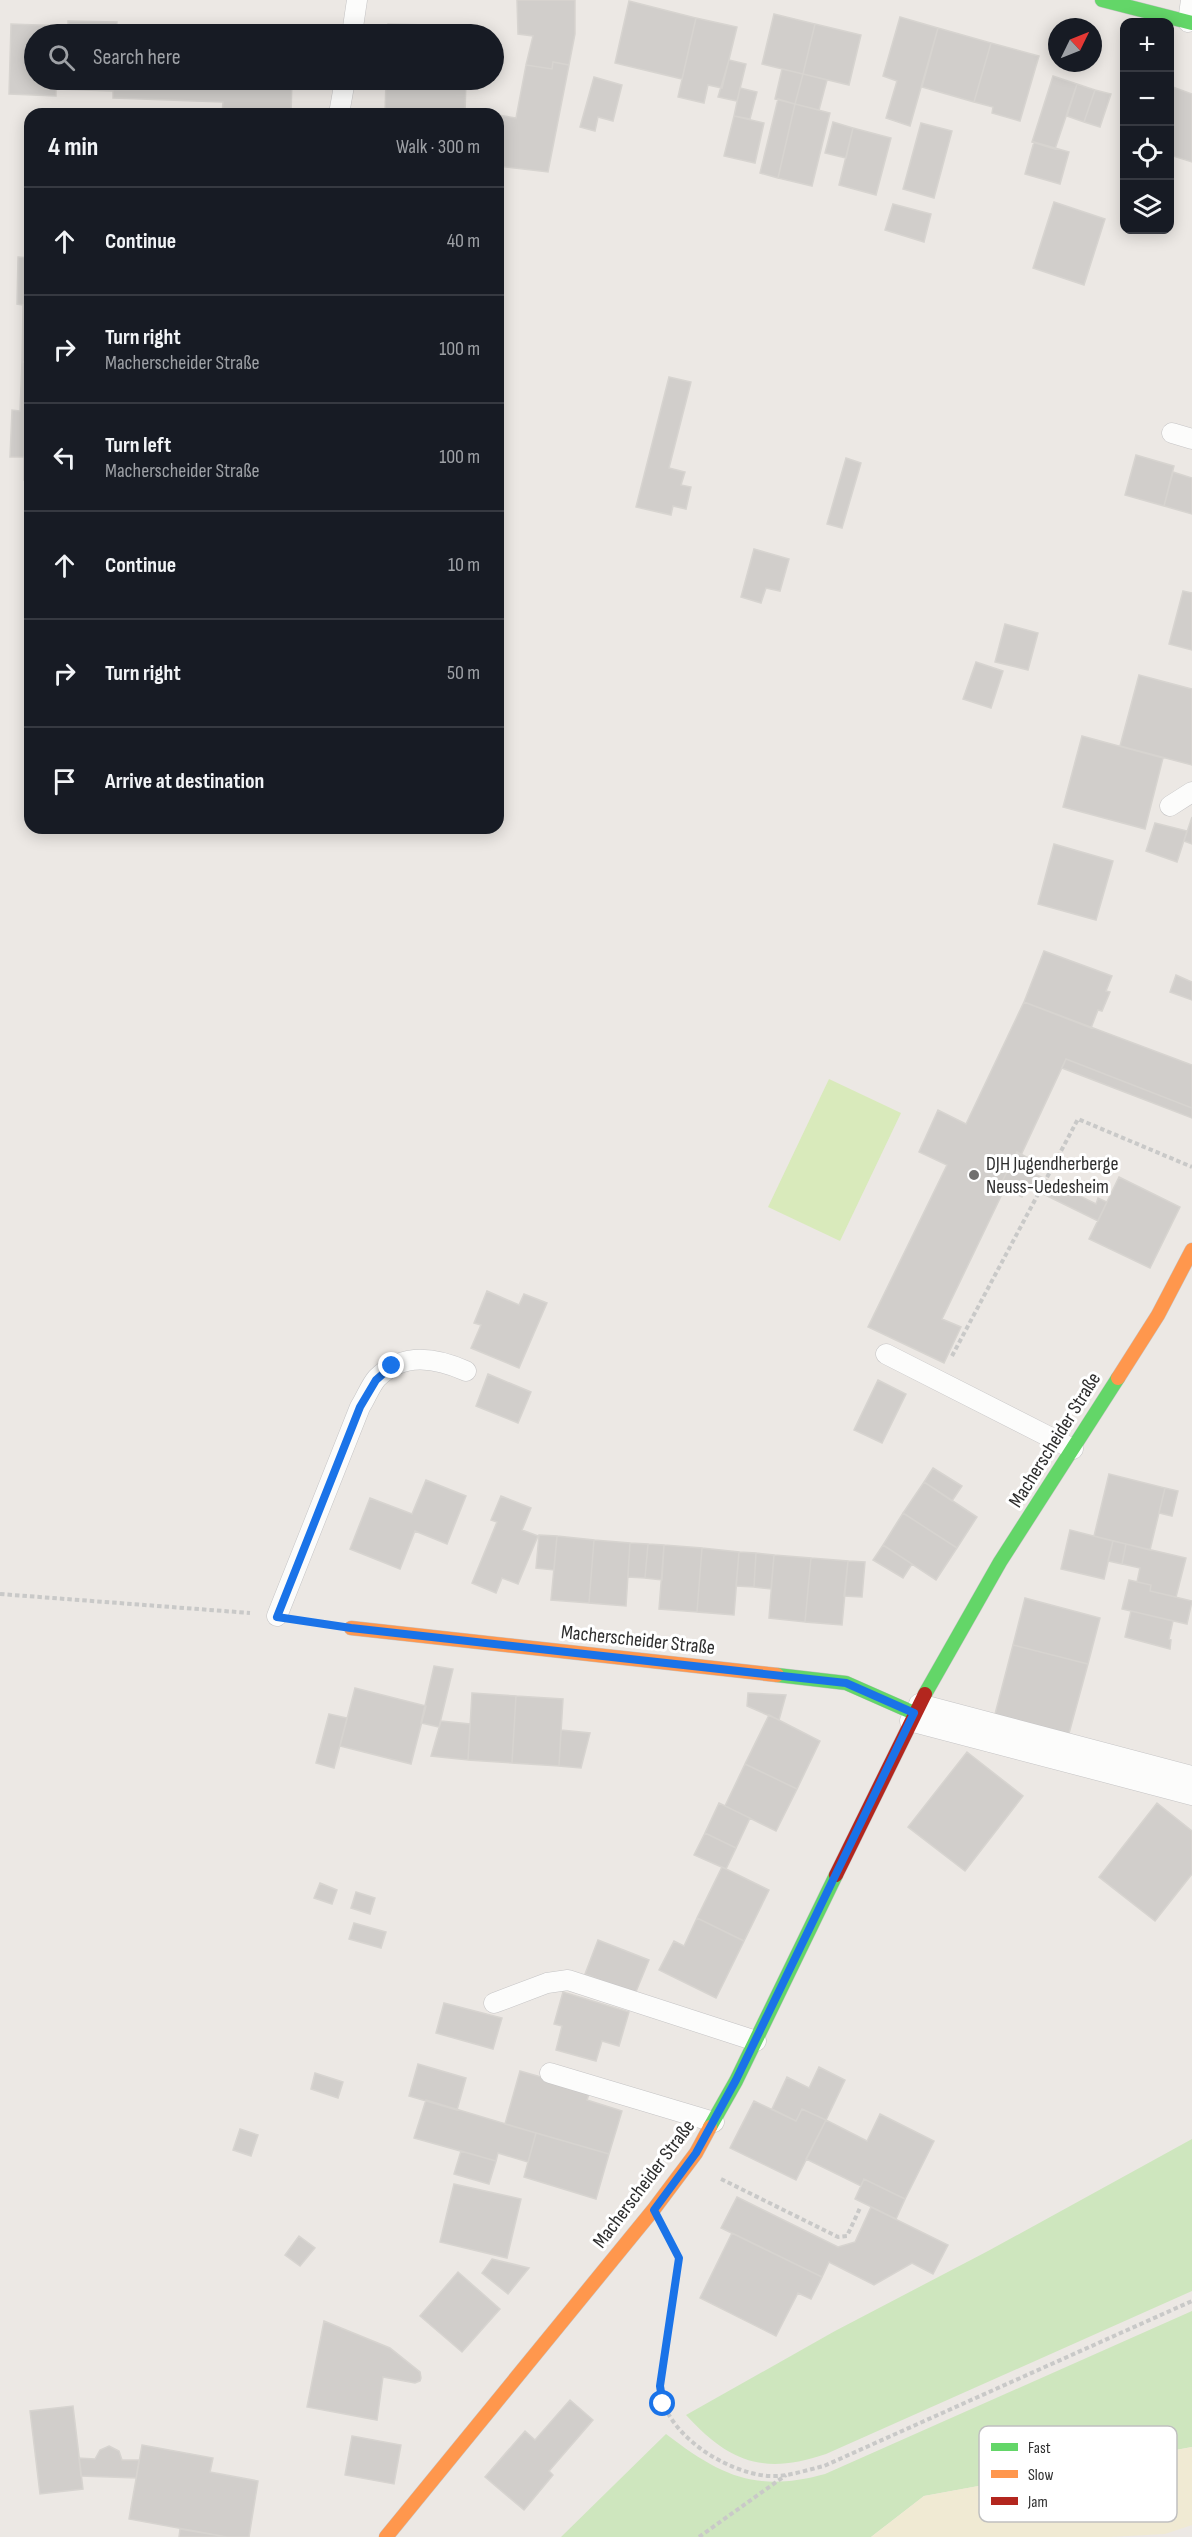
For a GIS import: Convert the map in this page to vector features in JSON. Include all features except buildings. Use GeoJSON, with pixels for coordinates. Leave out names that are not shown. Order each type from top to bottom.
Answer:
{"type":"FeatureCollection","features":[{"type":"Feature","properties":{"kind":"street"},"geometry":{"type":"LineString","coordinates":[[1102,0],[1190,23]]}},
{"type":"Feature","properties":{"kind":"street","name":"Macherscheider Straße"},"geometry":{"type":"LineString","coordinates":[[386,2537],[654,2210],[714,2122],[756,2041],[914,1713],[1000,1562],[1158,1315],[1192,1250]]}},
{"type":"Feature","properties":{"kind":"street","name":"Macherscheider Straße"},"geometry":{"type":"LineString","coordinates":[[351,1628],[846,1683],[914,1713]]}},
{"type":"Feature","properties":{"kind":"lane"},"geometry":{"type":"LineString","coordinates":[[353,24],[357,0]]}},
{"type":"Feature","properties":{"kind":"lane"},"geometry":{"type":"LineString","coordinates":[[1190,23],[1191,0]]}},
{"type":"Feature","properties":{"kind":"lane"},"geometry":{"type":"LineString","coordinates":[[340,108],[343,90]]}},
{"type":"Feature","properties":{"kind":"lane"},"geometry":{"type":"LineString","coordinates":[[1172,433],[1192,439]]}},
{"type":"Feature","properties":{"kind":"lane"},"geometry":{"type":"LineString","coordinates":[[1170,806],[1192,792]]}},
{"type":"Feature","properties":{"kind":"lane"},"geometry":{"type":"LineString","coordinates":[[886,1354],[1072,1449]]}},
{"type":"Feature","properties":{"kind":"lane"},"geometry":{"type":"LineString","coordinates":[[277,1617],[360,1407],[376,1380],[392,1366],[424,1358],[446,1362],[466,1371]]}},
{"type":"Feature","properties":{"kind":"lane"},"geometry":{"type":"LineString","coordinates":[[914,1713],[1192,1776]]}},
{"type":"Feature","properties":{"kind":"lane"},"geometry":{"type":"LineString","coordinates":[[914,1713],[1192,1795]]}},
{"type":"Feature","properties":{"kind":"lane"},"geometry":{"type":"LineString","coordinates":[[494,2003],[548,1983],[568,1980],[756,2041]]}},
{"type":"Feature","properties":{"kind":"lane"},"geometry":{"type":"LineString","coordinates":[[550,2073],[714,2122]]}},
{"type":"Feature","properties":{"kind":"path"},"geometry":{"type":"LineString","coordinates":[[939,1380],[1078,1119],[1192,1167]]}},
{"type":"Feature","properties":{"kind":"path"},"geometry":{"type":"LineString","coordinates":[[0,1594],[160,1608],[256,1613],[277,1617]]}},
{"type":"Feature","properties":{"kind":"path"},"geometry":{"type":"LineString","coordinates":[[688,2162],[838,2237],[847,2236],[860,2208]]}},
{"type":"Feature","properties":{"kind":"path"},"geometry":{"type":"LineString","coordinates":[[654,2210],[679,2258],[660,2386],[663,2404],[669,2416],[695,2444],[732,2466],[770,2476],[787,2475],[824,2466],[1192,2301]]}},
{"type":"Feature","properties":{"kind":"path"},"geometry":{"type":"LineString","coordinates":[[699,2537],[787,2475]]}},
{"type":"Feature","properties":{"kind":"green space"},"geometry":{"type":"Polygon","coordinates":[[[829,1079],[901,1113],[840,1241],[768,1207],[829,1079]]]}},
{"type":"Feature","properties":{"kind":"green space"},"geometry":{"type":"Polygon","coordinates":[[[1192,2139],[1192,2291],[826,2454],[804,2460],[784,2464],[766,2464],[733,2454],[702,2431],[686,2415],[835,2331],[988,2251],[1192,2139]]]}},
{"type":"Feature","properties":{"kind":"green space"},"geometry":{"type":"Polygon","coordinates":[[[1192,2311],[1192,2447],[1177,2450],[1177,2426],[979,2426],[979,2486],[924,2496],[871,2537],[561,2537],[666,2434],[704,2461],[740,2477],[779,2482],[825,2474],[1192,2311]]]}},
{"type":"Feature","properties":{"kind":"sand"},"geometry":{"type":"Polygon","coordinates":[[[1192,2447],[1192,2525],[1165,2534],[1109,2537],[871,2537],[924,2496],[979,2486],[979,2522],[1177,2522],[1177,2450],[1192,2447]]]}},
{"type":"Feature","properties":{"kind":"traffic: fast"},"geometry":{"type":"LineString","coordinates":[[1102,0],[1192,23]]}},
{"type":"Feature","properties":{"kind":"traffic: fast"},"geometry":{"type":"LineString","coordinates":[[925,1694],[1000,1562],[1118,1378]]}},
{"type":"Feature","properties":{"kind":"traffic: fast"},"geometry":{"type":"LineString","coordinates":[[777,1675],[846,1683],[914,1713]]}},
{"type":"Feature","properties":{"kind":"traffic: fast"},"geometry":{"type":"LineString","coordinates":[[710,2127],[736,2081],[836,1875]]}},
{"type":"Feature","properties":{"kind":"traffic: slow"},"geometry":{"type":"LineString","coordinates":[[1118,1378],[1158,1315],[1192,1250]]}},
{"type":"Feature","properties":{"kind":"traffic: slow"},"geometry":{"type":"LineString","coordinates":[[351,1628],[777,1675]]}},
{"type":"Feature","properties":{"kind":"traffic: slow"},"geometry":{"type":"LineString","coordinates":[[386,2537],[654,2209],[696,2153],[710,2127]]}},
{"type":"Feature","properties":{"kind":"traffic: jam"},"geometry":{"type":"LineString","coordinates":[[836,1875],[925,1694]]}},
{"type":"Feature","properties":{"kind":"place","name":"DJH Jugendherberge Neuss-Uedesheim"},"geometry":{"type":"Point","coordinates":[974,1175]}},
{"type":"Feature","properties":{"kind":"route"},"geometry":{"type":"LineString","coordinates":[[392,1366],[376,1380],[360,1407],[277,1617],[351,1628],[846,1683],[914,1713],[736,2080],[696,2153],[654,2210],[679,2258],[660,2386],[663,2404]]}}]}
